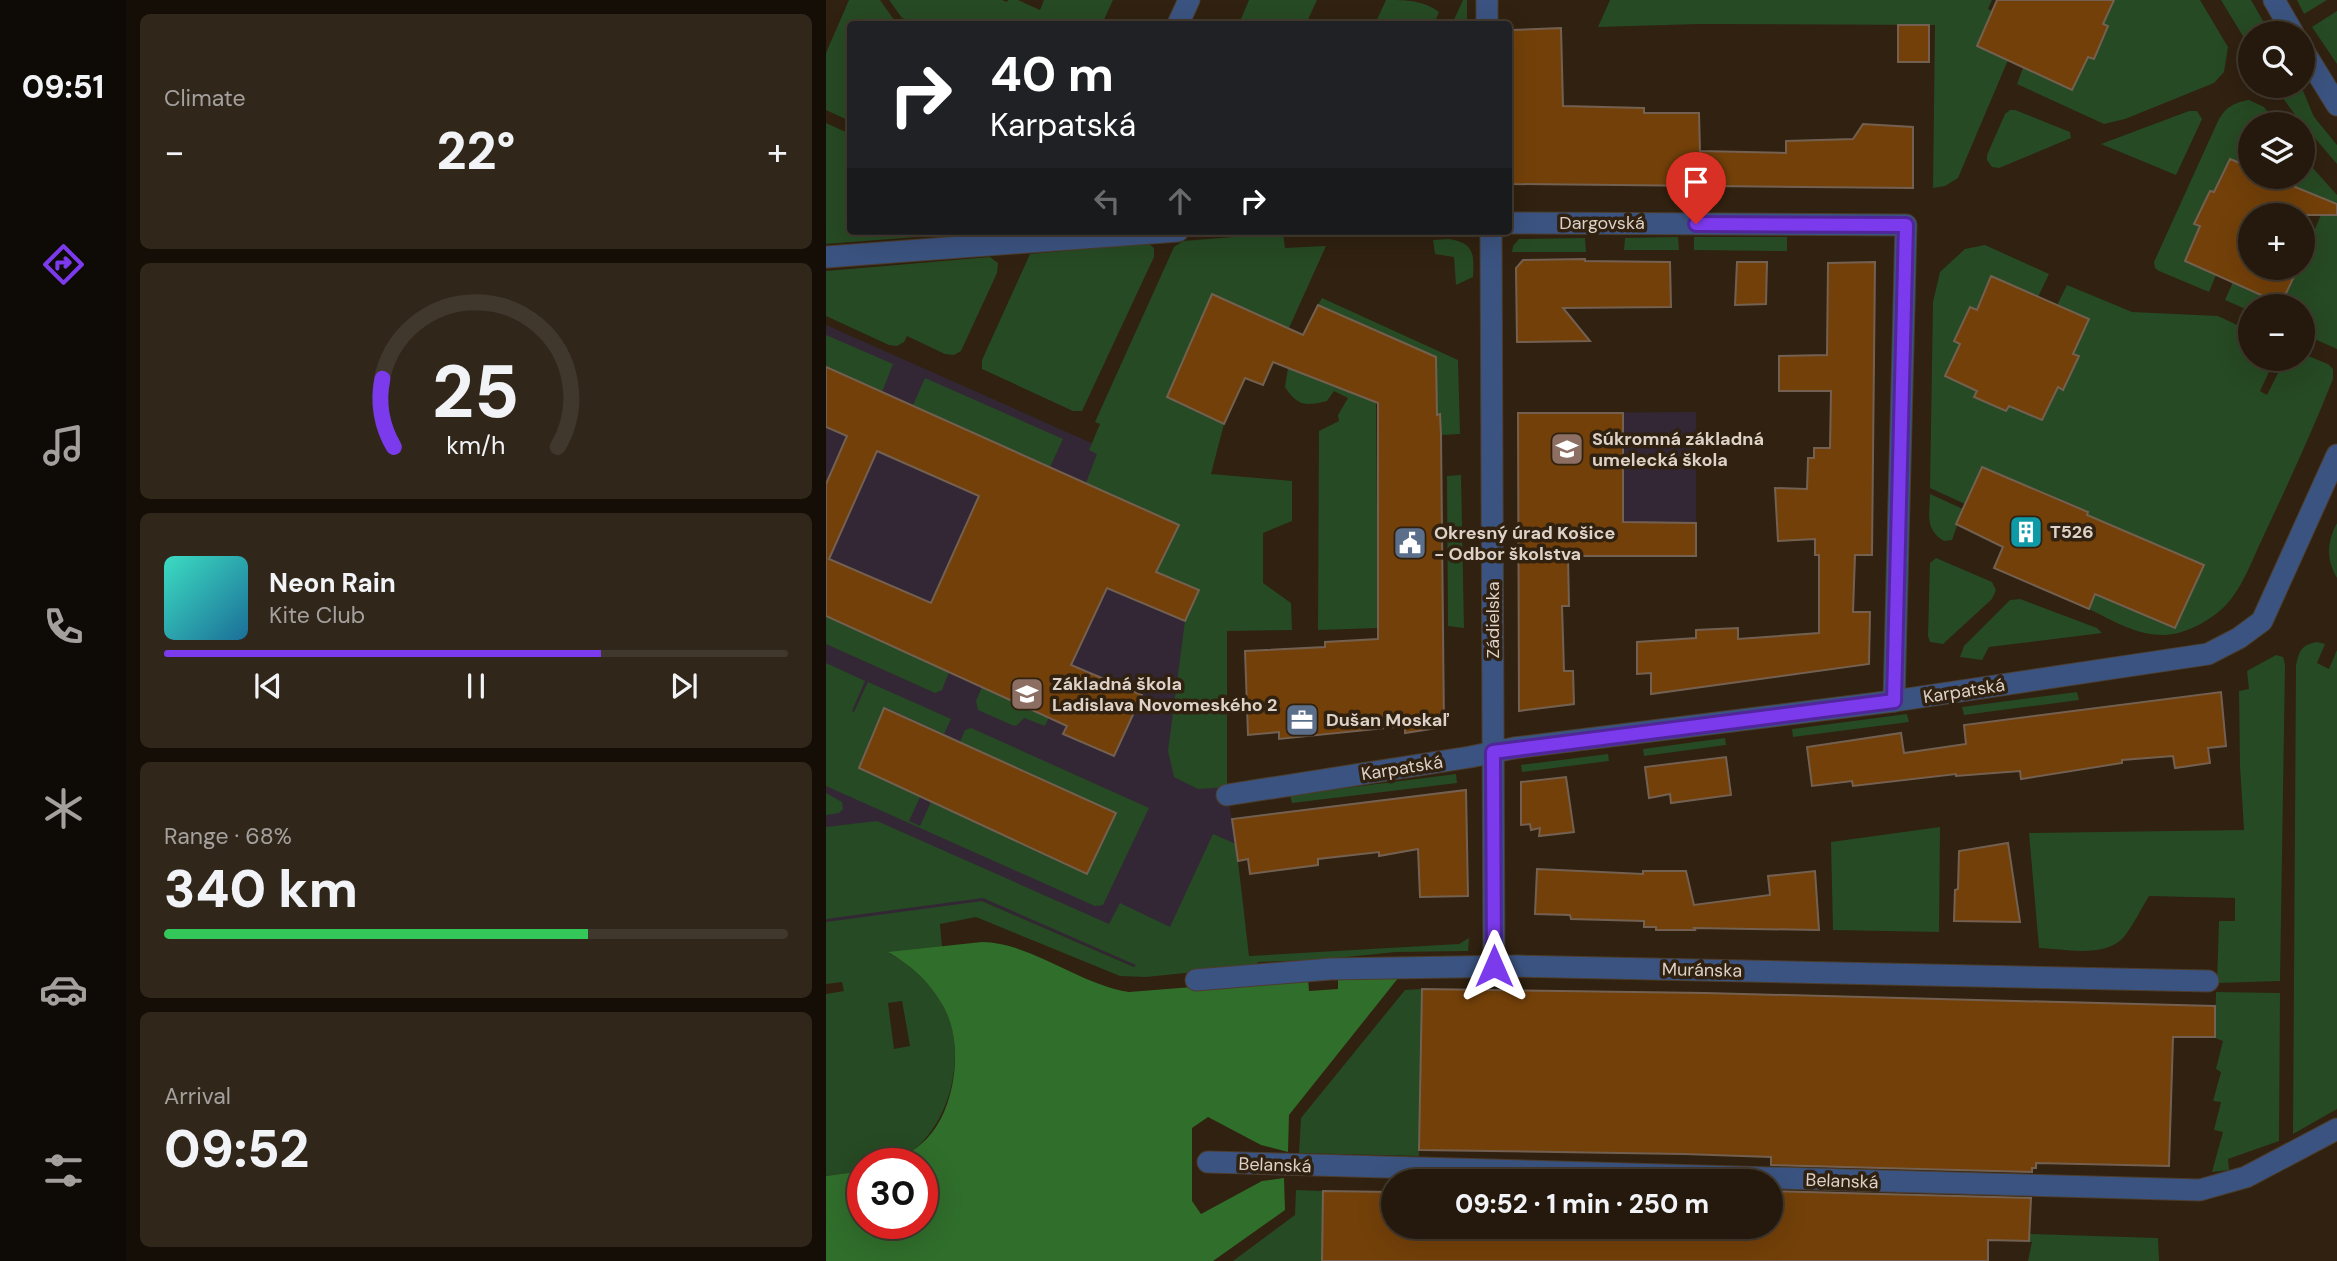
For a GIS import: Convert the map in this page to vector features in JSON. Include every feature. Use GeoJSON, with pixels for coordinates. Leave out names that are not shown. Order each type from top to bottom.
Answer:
{"type":"FeatureCollection","features":[{"type":"Feature","properties":{"kind":"street"},"geometry":{"type":"LineString","coordinates":[[1179,21],[1189,0]]}},
{"type":"Feature","properties":{"kind":"street"},"geometry":{"type":"LineString","coordinates":[[1487,0],[1487,21]]}},
{"type":"Feature","properties":{"kind":"street"},"geometry":{"type":"LineString","coordinates":[[2274,0],[2286,21]]}},
{"type":"Feature","properties":{"kind":"street"},"geometry":{"type":"LineString","coordinates":[[2315,69],[2337,105]]}},
{"type":"Feature","properties":{"kind":"street","name":"Dargovská"},"geometry":{"type":"LineString","coordinates":[[1512,223],[1906,225],[1894,701]]}},
{"type":"Feature","properties":{"kind":"street"},"geometry":{"type":"LineString","coordinates":[[826,257],[1124,235]]}},
{"type":"Feature","properties":{"kind":"street","name":"Zádielska"},"geometry":{"type":"LineString","coordinates":[[1491,235],[1494,966]]}},
{"type":"Feature","properties":{"kind":"street","name":"Karpatská"},"geometry":{"type":"LineString","coordinates":[[1227,795],[1493,752],[1894,701],[2208,654],[2239,638],[2262,621],[2337,455]]}},
{"type":"Feature","properties":{"kind":"street","name":"Muránska"},"geometry":{"type":"LineString","coordinates":[[1196,980],[1330,970],[1494,966],[2208,981]]}},
{"type":"Feature","properties":{"kind":"street","name":"Belanská"},"geometry":{"type":"LineString","coordinates":[[1208,1162],[2200,1190],[2246,1177],[2337,1129]]}},
{"type":"Feature","properties":{"kind":"shaded area","name":"Základná škola Ladislava Novomeského 2"},"geometry":{"type":"Polygon","coordinates":[[[826,325],[1195,489],[1157,572],[1227,603],[1227,795],[1244,911],[1135,967],[982,901],[826,941],[826,325]]]}},
{"type":"Feature","properties":{"kind":"shaded area"},"geometry":{"type":"Polygon","coordinates":[[[1696,412],[1696,556],[1518,557],[1518,413],[1696,412]]]}},
{"type":"Feature","properties":{"kind":"green space"},"geometry":{"type":"Polygon","coordinates":[[[849,0],[880,0],[895,21],[847,21],[847,120],[826,110],[826,53],[849,0]]]}},
{"type":"Feature","properties":{"kind":"green space"},"geometry":{"type":"Polygon","coordinates":[[[889,0],[1018,0],[1040,10],[1044,0],[1113,0],[1103,21],[910,21],[902,18],[889,0]]]}},
{"type":"Feature","properties":{"kind":"green space"},"geometry":{"type":"Polygon","coordinates":[[[1249,0],[1317,0],[1307,21],[1241,19],[1249,0]]]}},
{"type":"Feature","properties":{"kind":"green space"},"geometry":{"type":"Polygon","coordinates":[[[1386,0],[1420,3],[1439,12],[1435,21],[1376,21],[1386,0]]]}},
{"type":"Feature","properties":{"kind":"green space"},"geometry":{"type":"Polygon","coordinates":[[[1463,0],[1467,0],[1467,21],[1453,21],[1463,0]]]}},
{"type":"Feature","properties":{"kind":"green space"},"geometry":{"type":"Polygon","coordinates":[[[1610,0],[1992,0],[1988,9],[1992,11],[1977,46],[2008,60],[1958,178],[1945,186],[1933,188],[1935,25],[1699,24],[1598,27],[1610,0]]]}},
{"type":"Feature","properties":{"kind":"green space"},"geometry":{"type":"Polygon","coordinates":[[[2114,0],[2200,0],[2228,47],[2224,72],[2214,83],[2125,119],[2104,124],[2017,84],[2023,68],[2072,90],[2088,57],[2094,58],[2108,27],[2103,24],[2114,0]]]}},
{"type":"Feature","properties":{"kind":"green space"},"geometry":{"type":"Polygon","coordinates":[[[2221,0],[2251,0],[2263,21],[2238,21],[2238,28],[2221,0]]]}},
{"type":"Feature","properties":{"kind":"green space"},"geometry":{"type":"Polygon","coordinates":[[[2297,0],[2327,0],[2304,14],[2297,0]]]}},
{"type":"Feature","properties":{"kind":"green space"},"geometry":{"type":"Polygon","coordinates":[[[2337,11],[2337,64],[2315,31],[2315,25],[2337,11]]]}},
{"type":"Feature","properties":{"kind":"green space"},"geometry":{"type":"Polygon","coordinates":[[[2283,98],[2306,98],[2312,112],[2293,112],[2283,98]]]}},
{"type":"Feature","properties":{"kind":"green space"},"geometry":{"type":"Polygon","coordinates":[[[2249,100],[2264,107],[2268,112],[2238,112],[2238,162],[2230,159],[2214,192],[2209,191],[2194,224],[2200,226],[2185,261],[2216,275],[2209,292],[2159,271],[2154,262],[2218,121],[2230,106],[2249,100]]]}},
{"type":"Feature","properties":{"kind":"green space"},"geometry":{"type":"Polygon","coordinates":[[[2010,110],[2070,132],[2071,138],[1999,168],[1992,167],[1987,155],[2005,114],[2010,110]]]}},
{"type":"Feature","properties":{"kind":"green space"},"geometry":{"type":"Polygon","coordinates":[[[2189,111],[2197,111],[2202,119],[2176,175],[2101,144],[2189,111]]]}},
{"type":"Feature","properties":{"kind":"green space"},"geometry":{"type":"Polygon","coordinates":[[[2315,118],[2337,145],[2337,164],[2315,138],[2315,118]]]}},
{"type":"Feature","properties":{"kind":"green space"},"geometry":{"type":"Polygon","coordinates":[[[826,123],[847,133],[847,235],[942,235],[826,244],[826,123]]]}},
{"type":"Feature","properties":{"kind":"green space"},"geometry":{"type":"Polygon","coordinates":[[[2315,170],[2337,195],[2337,349],[2315,339],[2315,294],[2238,294],[2238,306],[2225,300],[2233,282],[2315,280],[2315,229],[2327,200],[2300,189],[2315,189],[2315,170]]]}},
{"type":"Feature","properties":{"kind":"green space"},"geometry":{"type":"Polygon","coordinates":[[[1283,235],[1285,248],[1326,246],[1289,328],[1212,295],[1167,397],[1224,424],[1211,474],[1292,481],[1292,521],[1263,533],[1263,583],[1291,603],[1292,630],[1227,631],[1227,787],[1198,789],[1174,777],[1168,751],[1185,621],[1199,591],[1156,572],[1179,525],[1086,483],[1097,454],[1089,450],[1100,424],[1095,422],[1174,247],[1183,241],[1283,235]]]}},
{"type":"Feature","properties":{"kind":"green space"},"geometry":{"type":"Polygon","coordinates":[[[1678,237],[1679,250],[1624,250],[1625,238],[1678,237]]]}},
{"type":"Feature","properties":{"kind":"green space"},"geometry":{"type":"Polygon","coordinates":[[[1694,237],[1787,237],[1787,251],[1694,250],[1694,237]]]}},
{"type":"Feature","properties":{"kind":"green space"},"geometry":{"type":"Polygon","coordinates":[[[1585,238],[1586,252],[1512,252],[1519,239],[1585,238]]]}},
{"type":"Feature","properties":{"kind":"green space"},"geometry":{"type":"Polygon","coordinates":[[[1449,239],[1464,244],[1473,256],[1473,277],[1456,285],[1454,257],[1435,254],[1433,240],[1449,239]]]}},
{"type":"Feature","properties":{"kind":"green space"},"geometry":{"type":"Polygon","coordinates":[[[1148,243],[1154,248],[1154,257],[1082,411],[1073,411],[982,369],[982,360],[1030,254],[1148,243]]]}},
{"type":"Feature","properties":{"kind":"green space"},"geometry":{"type":"Polygon","coordinates":[[[1985,245],[2049,274],[2038,297],[1991,277],[1977,310],[1970,308],[1954,341],[1960,344],[1945,376],[1977,391],[1974,398],[2006,411],[2009,406],[2042,420],[2058,387],[2064,389],[2079,357],[2073,354],[2089,320],[2057,305],[2067,285],[2132,312],[2218,316],[2238,325],[2238,371],[2269,371],[2260,391],[2267,395],[2279,371],[2315,371],[2315,359],[2333,369],[2333,379],[2317,419],[2238,590],[2220,611],[2206,621],[2172,634],[2144,633],[2089,609],[2095,594],[2175,628],[2204,565],[2087,515],[2088,511],[1982,467],[1965,504],[1930,488],[1933,302],[1940,272],[1965,249],[1985,245]]]}},
{"type":"Feature","properties":{"kind":"green space"},"geometry":{"type":"Polygon","coordinates":[[[990,257],[998,263],[997,273],[961,351],[954,355],[945,354],[907,336],[904,342],[897,346],[889,345],[826,316],[826,271],[990,257]]]}},
{"type":"Feature","properties":{"kind":"green space"},"geometry":{"type":"Polygon","coordinates":[[[1322,298],[1458,360],[1460,434],[1441,435],[1440,415],[1437,415],[1436,357],[1318,305],[1322,298]]]}},
{"type":"Feature","properties":{"kind":"green space"},"geometry":{"type":"Polygon","coordinates":[[[826,335],[893,364],[882,392],[826,367],[826,335]]]}},
{"type":"Feature","properties":{"kind":"green space"},"geometry":{"type":"Polygon","coordinates":[[[1288,368],[1376,402],[1378,628],[1318,630],[1319,431],[1339,421],[1338,415],[1348,398],[1334,391],[1327,401],[1313,404],[1298,402],[1285,387],[1288,368]]]}},
{"type":"Feature","properties":{"kind":"green space"},"geometry":{"type":"Polygon","coordinates":[[[925,378],[1063,439],[1050,467],[913,405],[925,378]]]}},
{"type":"Feature","properties":{"kind":"green space"},"geometry":{"type":"Polygon","coordinates":[[[1461,475],[1464,628],[1448,626],[1447,476],[1461,475]]]}},
{"type":"Feature","properties":{"kind":"green space"},"geometry":{"type":"Polygon","coordinates":[[[1930,494],[1963,509],[1952,540],[1944,541],[1933,531],[1929,514],[1930,494]]]}},
{"type":"Feature","properties":{"kind":"green space"},"geometry":{"type":"Polygon","coordinates":[[[2337,523],[2337,578],[2329,550],[2337,523]]]}},
{"type":"Feature","properties":{"kind":"green space"},"geometry":{"type":"Polygon","coordinates":[[[1936,558],[1992,582],[1996,590],[1992,599],[1943,644],[1930,642],[1928,636],[1930,563],[1936,558]]]}},
{"type":"Feature","properties":{"kind":"green space"},"geometry":{"type":"Polygon","coordinates":[[[2020,599],[2097,628],[2102,633],[1989,647],[1982,660],[1960,657],[1964,646],[2010,600],[2020,599]]]}},
{"type":"Feature","properties":{"kind":"green space"},"geometry":{"type":"Polygon","coordinates":[[[826,616],[949,672],[942,690],[935,693],[826,644],[826,616]]]}},
{"type":"Feature","properties":{"kind":"green space"},"geometry":{"type":"Polygon","coordinates":[[[2317,642],[2325,644],[2317,663],[2329,669],[2337,650],[2337,1109],[2293,1134],[2296,666],[2302,650],[2317,642]]]}},
{"type":"Feature","properties":{"kind":"green space"},"geometry":{"type":"Polygon","coordinates":[[[2276,655],[2283,657],[2285,665],[2280,981],[2217,983],[2219,921],[2235,921],[2235,898],[2149,896],[2127,933],[2115,944],[2083,951],[2039,948],[2029,833],[2244,830],[2239,691],[2249,689],[2247,671],[2276,655]]]}},
{"type":"Feature","properties":{"kind":"green space"},"geometry":{"type":"Polygon","coordinates":[[[826,663],[865,681],[852,711],[854,712],[868,682],[951,719],[944,734],[885,707],[859,768],[920,797],[909,821],[920,826],[931,802],[1087,874],[1116,813],[960,742],[965,730],[971,728],[1149,808],[1103,905],[1095,906],[826,786],[826,663]]]}},
{"type":"Feature","properties":{"kind":"green space"},"geometry":{"type":"Polygon","coordinates":[[[982,687],[1049,717],[1045,726],[1024,718],[1016,726],[978,710],[976,701],[982,687]]]}},
{"type":"Feature","properties":{"kind":"green space"},"geometry":{"type":"Polygon","coordinates":[[[2077,692],[2079,700],[1964,715],[1962,707],[2077,692]]]}},
{"type":"Feature","properties":{"kind":"green space"},"geometry":{"type":"Polygon","coordinates":[[[1907,714],[1909,722],[1793,737],[1792,729],[1907,714]]]}},
{"type":"Feature","properties":{"kind":"green space"},"geometry":{"type":"Polygon","coordinates":[[[1725,738],[1726,745],[1644,756],[1643,749],[1725,738]]]}},
{"type":"Feature","properties":{"kind":"green space"},"geometry":{"type":"Polygon","coordinates":[[[1608,754],[1609,761],[1522,772],[1521,765],[1608,754]]]}},
{"type":"Feature","properties":{"kind":"green space"},"geometry":{"type":"Polygon","coordinates":[[[1456,774],[1457,783],[1292,803],[1290,795],[1456,774]]]}},
{"type":"Feature","properties":{"kind":"green space"},"geometry":{"type":"Polygon","coordinates":[[[826,793],[842,802],[843,809],[839,813],[826,815],[826,793]]]}},
{"type":"Feature","properties":{"kind":"green space"},"geometry":{"type":"Polygon","coordinates":[[[877,821],[1109,924],[1120,903],[1170,927],[1213,834],[1236,844],[1249,956],[1459,944],[1469,938],[1468,951],[1396,952],[1317,960],[1258,962],[1254,966],[1146,977],[1120,976],[976,917],[940,924],[942,947],[889,953],[926,982],[943,1004],[950,1022],[955,1060],[947,1100],[940,1118],[916,1148],[847,1148],[847,1173],[826,1176],[826,994],[844,991],[842,982],[826,984],[826,922],[982,901],[1134,967],[1136,965],[983,898],[826,919],[826,827],[877,821]],[[902,1001],[888,1003],[894,1049],[910,1046],[902,1001]]]}},
{"type":"Feature","properties":{"kind":"green space"},"geometry":{"type":"Polygon","coordinates":[[[1940,827],[1939,932],[1833,930],[1831,842],[1940,827]]]}},
{"type":"Feature","properties":{"kind":"green space"},"geometry":{"type":"Polygon","coordinates":[[[982,942],[1001,944],[1037,956],[1110,988],[1129,992],[1308,978],[1309,991],[1338,989],[1338,976],[1399,977],[1289,1115],[1288,1152],[1261,1145],[1208,1117],[1192,1128],[1192,1201],[1201,1214],[1262,1181],[1284,1178],[1285,1210],[1213,1261],[826,1261],[826,1176],[847,1173],[847,1239],[938,1239],[938,1148],[916,1148],[932,1133],[949,1099],[955,1066],[953,1033],[949,1018],[931,988],[904,962],[888,952],[982,942]]]}},
{"type":"Feature","properties":{"kind":"green space"},"geometry":{"type":"Polygon","coordinates":[[[1422,989],[1419,1156],[1299,1153],[1301,1118],[1405,990],[1422,989]]]}},
{"type":"Feature","properties":{"kind":"green space"},"geometry":{"type":"Polygon","coordinates":[[[2216,992],[2280,993],[2279,1141],[2228,1159],[2229,1170],[2212,1172],[2223,1132],[2214,1130],[2221,1102],[2213,1101],[2221,1072],[2216,1069],[2223,1041],[2215,1038],[2216,992]]]}},
{"type":"Feature","properties":{"kind":"green space"},"geometry":{"type":"Polygon","coordinates":[[[1296,1190],[1323,1191],[1322,1261],[1233,1261],[1295,1215],[1296,1190]]]}},
{"type":"Feature","properties":{"kind":"green space"},"geometry":{"type":"Polygon","coordinates":[[[2030,1234],[2158,1238],[2159,1261],[2028,1261],[2032,1242],[2029,1242],[2030,1234]]]}},
{"type":"Feature","properties":{"kind":"building"},"geometry":{"type":"Polygon","coordinates":[[[1997,0],[2114,0],[2103,24],[2108,26],[2094,59],[2088,57],[2072,90],[1977,46],[1997,0]]]}},
{"type":"Feature","properties":{"kind":"building"},"geometry":{"type":"Polygon","coordinates":[[[1898,25],[1929,25],[1929,62],[1898,62],[1898,25]]]}},
{"type":"Feature","properties":{"kind":"building"},"geometry":{"type":"Polygon","coordinates":[[[1561,28],[1563,106],[1644,108],[1644,113],[1699,113],[1700,151],[1786,153],[1786,141],[1853,139],[1863,124],[1913,127],[1913,188],[1513,184],[1512,30],[1561,28]]]}},
{"type":"Feature","properties":{"kind":"building"},"geometry":{"type":"Polygon","coordinates":[[[2230,159],[2238,162],[2238,189],[2300,189],[2337,204],[2337,215],[2315,215],[2315,203],[2238,203],[2238,280],[2292,280],[2286,294],[2259,294],[2185,261],[2200,226],[2194,224],[2210,191],[2214,192],[2230,159]]]}},
{"type":"Feature","properties":{"kind":"building"},"geometry":{"type":"Polygon","coordinates":[[[1523,260],[1670,262],[1671,307],[1563,308],[1590,341],[1517,342],[1516,268],[1523,260]]]}},
{"type":"Feature","properties":{"kind":"building"},"geometry":{"type":"Polygon","coordinates":[[[1737,262],[1767,262],[1766,304],[1735,305],[1737,262]]]}},
{"type":"Feature","properties":{"kind":"building"},"geometry":{"type":"Polygon","coordinates":[[[1875,262],[1872,555],[1855,555],[1853,612],[1870,612],[1869,664],[1651,694],[1651,673],[1637,674],[1637,642],[1696,638],[1696,630],[1738,628],[1738,639],[1819,633],[1819,555],[1815,555],[1815,539],[1778,541],[1775,488],[1807,489],[1808,458],[1814,458],[1814,448],[1830,448],[1831,391],[1779,391],[1779,356],[1827,355],[1828,263],[1875,262]]]}},
{"type":"Feature","properties":{"kind":"building"},"geometry":{"type":"Polygon","coordinates":[[[1991,276],[2089,319],[2073,354],[2079,356],[2063,390],[2058,387],[2042,420],[2009,406],[2006,411],[1974,397],[1977,391],[1945,376],[1960,344],[1954,341],[1970,307],[1977,310],[1991,276]]]}},
{"type":"Feature","properties":{"kind":"building"},"geometry":{"type":"Polygon","coordinates":[[[1212,294],[1303,335],[1318,305],[1436,357],[1437,415],[1440,414],[1441,435],[1444,727],[1405,733],[1405,726],[1279,739],[1279,732],[1248,735],[1245,651],[1325,647],[1325,642],[1378,639],[1378,403],[1273,362],[1263,385],[1245,378],[1224,424],[1167,397],[1212,294]]]}},
{"type":"Feature","properties":{"kind":"building"},"geometry":{"type":"Polygon","coordinates":[[[826,367],[1179,525],[1156,572],[1199,590],[1185,621],[1107,588],[1071,665],[1142,695],[1114,756],[1063,734],[1067,726],[826,616],[826,484],[847,436],[826,427],[826,367]],[[877,451],[829,559],[931,603],[979,496],[877,451]]]}},
{"type":"Feature","properties":{"kind":"building"},"geometry":{"type":"Polygon","coordinates":[[[1518,413],[1623,413],[1623,522],[1696,523],[1696,556],[1568,556],[1569,606],[1562,606],[1564,671],[1573,671],[1574,704],[1519,711],[1518,413]]]}},
{"type":"Feature","properties":{"kind":"building"},"geometry":{"type":"Polygon","coordinates":[[[1982,467],[2204,565],[2175,628],[2095,594],[2089,609],[1994,568],[2003,547],[1956,524],[1982,467]]]}},
{"type":"Feature","properties":{"kind":"building"},"geometry":{"type":"Polygon","coordinates":[[[2221,692],[2226,746],[2208,748],[2210,763],[2175,768],[2173,756],[2122,760],[2122,763],[2021,779],[2020,771],[1956,774],[1853,786],[1852,781],[1812,786],[1807,747],[1901,733],[1904,753],[1966,744],[1964,725],[2221,692]]]}},
{"type":"Feature","properties":{"kind":"building"},"geometry":{"type":"Polygon","coordinates":[[[884,708],[1116,813],[1087,874],[859,768],[884,708]]]}},
{"type":"Feature","properties":{"kind":"building"},"geometry":{"type":"Polygon","coordinates":[[[1726,757],[1731,795],[1671,803],[1670,794],[1649,798],[1645,767],[1726,757]]]}},
{"type":"Feature","properties":{"kind":"building"},"geometry":{"type":"Polygon","coordinates":[[[1566,777],[1574,832],[1539,836],[1540,828],[1531,830],[1530,824],[1521,825],[1521,782],[1566,777]]]}},
{"type":"Feature","properties":{"kind":"building"},"geometry":{"type":"Polygon","coordinates":[[[1466,790],[1468,896],[1420,897],[1418,849],[1379,856],[1379,852],[1318,859],[1318,865],[1250,874],[1248,859],[1238,861],[1232,819],[1466,790]]]}},
{"type":"Feature","properties":{"kind":"building"},"geometry":{"type":"Polygon","coordinates":[[[2008,843],[2020,922],[1954,921],[1959,851],[2008,843]]]}},
{"type":"Feature","properties":{"kind":"building"},"geometry":{"type":"Polygon","coordinates":[[[1537,869],[1643,874],[1643,871],[1686,871],[1694,905],[1770,895],[1768,876],[1815,871],[1819,930],[1656,930],[1656,927],[1644,927],[1644,921],[1571,919],[1570,915],[1535,914],[1537,869]]]}},
{"type":"Feature","properties":{"kind":"building"},"geometry":{"type":"Polygon","coordinates":[[[1422,989],[2215,1006],[2215,1037],[2173,1037],[2169,1166],[2036,1163],[2032,1172],[1771,1165],[1771,1157],[1419,1150],[1422,989]]]}},
{"type":"Feature","properties":{"kind":"building"},"geometry":{"type":"Polygon","coordinates":[[[1323,1191],[1381,1192],[1381,1239],[1783,1239],[1783,1191],[2031,1198],[2029,1241],[1988,1240],[1988,1261],[1322,1261],[1323,1191]]]}},
{"type":"Feature","properties":{"kind":"place","name":"Súkromná základná umelecká škola"},"geometry":{"type":"Point","coordinates":[1567,449]}},
{"type":"Feature","properties":{"kind":"place","name":"T526"},"geometry":{"type":"Point","coordinates":[2026,532]}},
{"type":"Feature","properties":{"kind":"place","name":"Okresný úrad Košice - Odbor školstva"},"geometry":{"type":"Point","coordinates":[1410,543]}},
{"type":"Feature","properties":{"kind":"place","name":"Základná škola Ladislava Novomeského 2"},"geometry":{"type":"Point","coordinates":[1027,694]}},
{"type":"Feature","properties":{"kind":"place","name":"Dušan Moskaľ"},"geometry":{"type":"Point","coordinates":[1302,720]}},
{"type":"Feature","properties":{"kind":"route"},"geometry":{"type":"LineString","coordinates":[[1494,966],[1493,752],[1894,701],[1906,225],[1696,224]]}}]}
